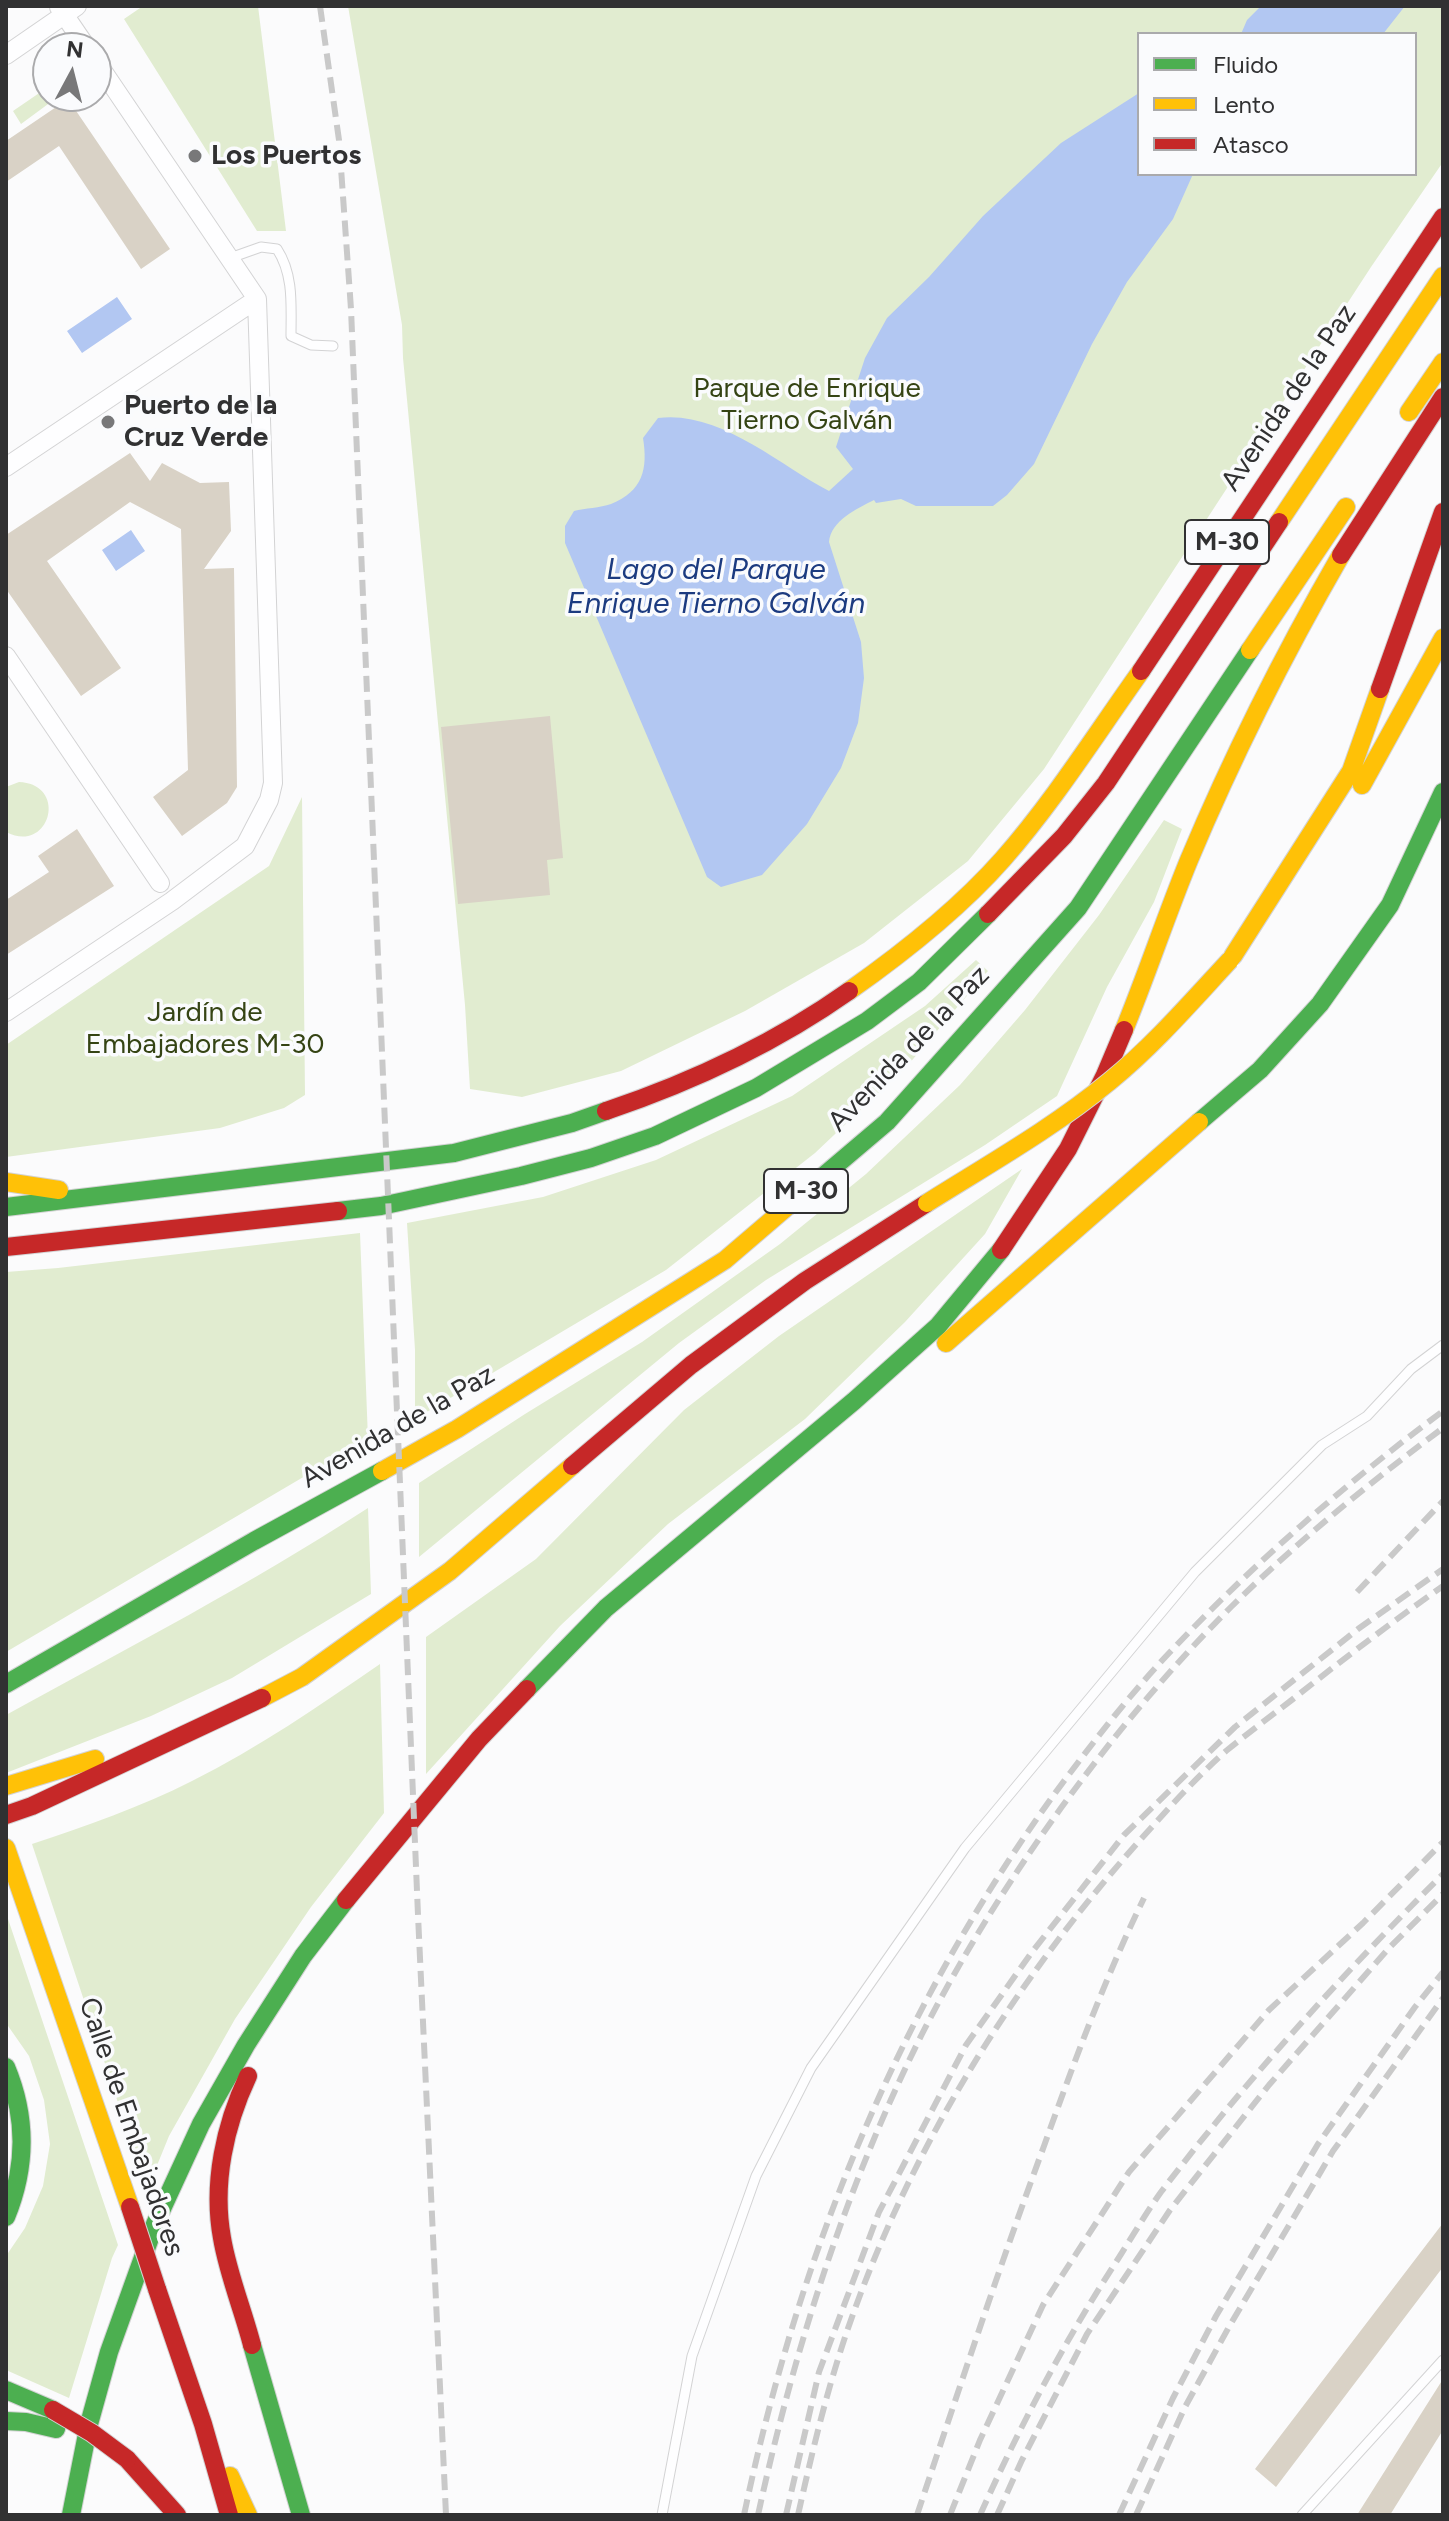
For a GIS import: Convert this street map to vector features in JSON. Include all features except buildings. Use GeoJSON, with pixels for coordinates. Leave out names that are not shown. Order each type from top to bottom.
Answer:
{"type":"FeatureCollection","features":[{"type":"Feature","properties":{"kind":"main road","name":"Avenida de la Paz"},"geometry":{"type":"LineString","coordinates":[[6,1207],[454,1153],[572,1123],[662,1092],[743,1056],[815,1015],[941,919],[1002,860],[1056,791],[1148,661],[1443,217]]}},
{"type":"Feature","properties":{"kind":"main road"},"geometry":{"type":"LineString","coordinates":[[6,1247],[381,1206],[591,1158],[655,1136],[756,1088],[867,1021],[919,982],[969,934],[1064,836],[1106,783],[1443,276]]}},
{"type":"Feature","properties":{"kind":"main road"},"geometry":{"type":"LineString","coordinates":[[1400,427],[1443,362]]}},
{"type":"Feature","properties":{"kind":"main road"},"geometry":{"type":"LineString","coordinates":[[71,2515],[89,2424],[105,2366],[155,2224],[201,2124],[264,2016],[303,1956],[360,1882],[469,1750],[606,1608],[854,1401],[938,1326],[1011,1239],[1068,1149],[1105,1075],[1188,863],[1234,757],[1294,637],[1345,548],[1443,397]]}},
{"type":"Feature","properties":{"kind":"main road","name":"Avenida de la Paz"},"geometry":{"type":"LineString","coordinates":[[6,1684],[254,1541],[457,1429],[725,1260],[887,1122],[1078,908],[1356,492]]}},
{"type":"Feature","properties":{"kind":"main road"},"geometry":{"type":"LineString","coordinates":[[1232,958],[1351,771],[1443,512]]}},
{"type":"Feature","properties":{"kind":"main road"},"geometry":{"type":"LineString","coordinates":[[6,1815],[32,1806],[218,1720],[302,1677],[450,1571],[691,1365],[805,1281],[1065,1114],[1108,1083],[1151,1045],[1269,920],[1320,852],[1361,786],[1443,638]]}},
{"type":"Feature","properties":{"kind":"main road"},"geometry":{"type":"LineString","coordinates":[[606,1608],[710,1540],[942,1347],[1260,1070],[1320,1004],[1390,905],[1443,792]]}},
{"type":"Feature","properties":{"kind":"main road"},"geometry":{"type":"LineString","coordinates":[[6,1182],[90,1196]]}},
{"type":"Feature","properties":{"kind":"main road"},"geometry":{"type":"LineString","coordinates":[[6,1786],[218,1720]]}},
{"type":"Feature","properties":{"kind":"main road","name":"Calle de Embajadores"},"geometry":{"type":"LineString","coordinates":[[6,1848],[203,2424],[229,2515]]}},
{"type":"Feature","properties":{"kind":"main road"},"geometry":{"type":"LineString","coordinates":[[264,2016],[259,2055],[242,2087],[221,2152],[219,2194],[222,2238],[301,2515]]}},
{"type":"Feature","properties":{"kind":"main road"},"geometry":{"type":"LineString","coordinates":[[6,2067],[18,2099],[23,2145],[17,2192],[6,2217]]}},
{"type":"Feature","properties":{"kind":"main road"},"geometry":{"type":"LineString","coordinates":[[6,2390],[54,2420],[88,2447],[125,2466],[174,2515]]}},
{"type":"Feature","properties":{"kind":"main road"},"geometry":{"type":"LineString","coordinates":[[6,2421],[54,2420]]}},
{"type":"Feature","properties":{"kind":"main road","name":"Calle de Embajadores"},"geometry":{"type":"LineString","coordinates":[[203,2424],[248,2515]]}},
{"type":"Feature","properties":{"kind":"street"},"geometry":{"type":"LineString","coordinates":[[6,55],[66,9],[78,32]]}},
{"type":"Feature","properties":{"kind":"street"},"geometry":{"type":"LineString","coordinates":[[6,1012],[172,901],[245,846],[269,800],[273,766],[257,299],[112,85]]}},
{"type":"Feature","properties":{"kind":"street"},"geometry":{"type":"LineString","coordinates":[[6,467],[257,299]]}},
{"type":"Feature","properties":{"kind":"street"},"geometry":{"type":"LineString","coordinates":[[6,656],[160,883]]}},
{"type":"Feature","properties":{"kind":"lane"},"geometry":{"type":"LineString","coordinates":[[230,258],[261,247],[277,249],[291,285],[291,336],[311,345],[333,346]]}},
{"type":"Feature","properties":{"kind":"lane"},"geometry":{"type":"LineString","coordinates":[[662,2515],[692,2356],[756,2176],[811,2068],[965,1848],[1195,1572],[1322,1445],[1367,1416],[1411,1369],[1443,1345]]}},
{"type":"Feature","properties":{"kind":"lane"},"geometry":{"type":"LineString","coordinates":[[1302,2515],[1443,2360]]}},
{"type":"Feature","properties":{"kind":"green space"},"geometry":{"type":"Polygon","coordinates":[[[143,6],[258,6],[286,231],[257,231],[124,19],[143,6]]]}},
{"type":"Feature","properties":{"kind":"green space","name":"Parque de Enrique Tierno Galván"},"geometry":{"type":"Polygon","coordinates":[[[348,6],[1443,6],[1443,162],[1371,267],[1044,769],[968,861],[864,943],[745,1011],[621,1071],[522,1097],[470,1089],[465,1005],[402,325],[348,6]]]}},
{"type":"Feature","properties":{"kind":"green space"},"geometry":{"type":"Polygon","coordinates":[[[32,98],[32,112],[37,112],[21,124],[13,111],[32,98]]]}},
{"type":"Feature","properties":{"kind":"green space"},"geometry":{"type":"Polygon","coordinates":[[[19,782],[35,786],[44,794],[48,805],[48,816],[43,827],[34,834],[21,837],[6,832],[6,787],[19,782]]]}},
{"type":"Feature","properties":{"kind":"green space","name":"Jardín de Embajadores M-30"},"geometry":{"type":"Polygon","coordinates":[[[302,797],[305,1095],[284,1108],[220,1128],[6,1157],[6,1045],[269,866],[302,797]]]}},
{"type":"Feature","properties":{"kind":"green space"},"geometry":{"type":"Polygon","coordinates":[[[1164,820],[1182,829],[1154,902],[1107,987],[1057,1096],[985,1145],[766,1280],[679,1343],[419,1557],[419,1483],[642,1342],[780,1244],[866,1174],[960,1085],[1025,1010],[1099,915],[1164,820]]]}},
{"type":"Feature","properties":{"kind":"green space"},"geometry":{"type":"Polygon","coordinates":[[[976,960],[988,971],[908,1065],[815,1153],[666,1270],[415,1419],[415,1350],[407,1223],[543,1197],[656,1160],[792,1096],[925,1006],[976,960]]]}},
{"type":"Feature","properties":{"kind":"green space"},"geometry":{"type":"Polygon","coordinates":[[[1022,1169],[985,1234],[905,1322],[805,1419],[668,1524],[560,1626],[426,1774],[426,1637],[536,1559],[684,1410],[779,1336],[1022,1169]]]}},
{"type":"Feature","properties":{"kind":"green space"},"geometry":{"type":"Polygon","coordinates":[[[360,1233],[368,1439],[6,1652],[6,1272],[360,1233]]]}},
{"type":"Feature","properties":{"kind":"green space"},"geometry":{"type":"Polygon","coordinates":[[[368,1508],[371,1594],[232,1678],[151,1716],[6,1773],[6,1715],[234,1589],[368,1508]]]}},
{"type":"Feature","properties":{"kind":"green space"},"geometry":{"type":"Polygon","coordinates":[[[380,1664],[384,1813],[311,1907],[235,2019],[169,2136],[147,2190],[32,1844],[133,1808],[192,1781],[264,1741],[380,1664]]]}},
{"type":"Feature","properties":{"kind":"green space"},"geometry":{"type":"Polygon","coordinates":[[[6,1913],[118,2245],[69,2398],[6,2370],[6,2256],[25,2228],[43,2186],[50,2144],[44,2100],[29,2056],[6,2023],[6,1913]]]}},
{"type":"Feature","properties":{"kind":"water"},"geometry":{"type":"Polygon","coordinates":[[[1261,6],[1405,6],[1385,32],[1242,32],[1247,20],[1261,6]]]}},
{"type":"Feature","properties":{"kind":"water","name":"Lago del Parque Enrique Tierno Galván"},"geometry":{"type":"Polygon","coordinates":[[[1137,94],[1137,176],[1192,176],[1173,219],[1127,282],[1092,344],[1034,464],[1007,495],[993,506],[916,506],[901,499],[876,503],[874,500],[846,516],[834,528],[829,542],[861,642],[864,678],[858,723],[841,768],[807,824],[762,875],[721,887],[707,877],[565,543],[565,526],[574,511],[611,504],[637,486],[644,469],[643,438],[658,418],[681,418],[725,430],[829,491],[853,469],[836,447],[865,358],[887,318],[929,277],[983,216],[1061,143],[1137,94]]]}},
{"type":"Feature","properties":{"kind":"water"},"geometry":{"type":"Polygon","coordinates":[[[117,297],[132,319],[82,353],[67,331],[117,297]]]}},
{"type":"Feature","properties":{"kind":"water"},"geometry":{"type":"Polygon","coordinates":[[[131,530],[145,551],[116,571],[102,550],[131,530]]]}},
{"type":"Feature","properties":{"kind":"railway"},"geometry":{"type":"LineString","coordinates":[[320,6],[339,140],[351,309],[446,2515]]}},
{"type":"Feature","properties":{"kind":"railway"},"geometry":{"type":"LineString","coordinates":[[744,2515],[767,2416],[795,2319],[827,2224],[864,2130],[906,2039],[1006,1865],[1090,1747],[1171,1651],[1235,1586],[1302,1525],[1443,1411]]}},
{"type":"Feature","properties":{"kind":"railway"},"geometry":{"type":"LineString","coordinates":[[758,2515],[788,2392],[846,2209],[869,2150],[922,2034],[986,1920],[1060,1809],[1143,1703],[1186,1654],[1231,1607],[1308,1536],[1443,1428]]}},
{"type":"Feature","properties":{"kind":"railway"},"geometry":{"type":"LineString","coordinates":[[1357,1592],[1443,1501]]}},
{"type":"Feature","properties":{"kind":"railway"},"geometry":{"type":"LineString","coordinates":[[786,2515],[819,2372],[879,2212],[966,2045],[1032,1952],[1124,1835],[1235,1727],[1358,1629],[1443,1569]]}},
{"type":"Feature","properties":{"kind":"railway"},"geometry":{"type":"LineString","coordinates":[[798,2515],[836,2366],[876,2254],[934,2132],[1042,1961],[1126,1856],[1174,1802],[1226,1751],[1443,1586]]}},
{"type":"Feature","properties":{"kind":"railway"},"geometry":{"type":"LineString","coordinates":[[950,2515],[980,2440],[1043,2305],[1129,2172],[1269,2010],[1363,1923],[1443,1842]]}},
{"type":"Feature","properties":{"kind":"railway"},"geometry":{"type":"LineString","coordinates":[[980,2515],[1027,2416],[1062,2352],[1161,2192],[1297,2028],[1443,1874]]}},
{"type":"Feature","properties":{"kind":"railway"},"geometry":{"type":"LineString","coordinates":[[997,2515],[1087,2334],[1170,2210],[1269,2085],[1389,1948],[1443,1894]]}},
{"type":"Feature","properties":{"kind":"railway"},"geometry":{"type":"LineString","coordinates":[[917,2515],[1067,2083],[1103,1989],[1144,1898]]}},
{"type":"Feature","properties":{"kind":"railway"},"geometry":{"type":"LineString","coordinates":[[1119,2515],[1173,2398],[1216,2316],[1318,2144],[1443,1972]]}},
{"type":"Feature","properties":{"kind":"railway"},"geometry":{"type":"LineString","coordinates":[[1136,2515],[1185,2407],[1333,2151],[1443,1998]]}},
{"type":"Feature","properties":{"kind":"traffic: fast"},"geometry":{"type":"LineString","coordinates":[[788,1206],[887,1122],[1078,908],[1250,650]]}},
{"type":"Feature","properties":{"kind":"traffic: fast"},"geometry":{"type":"LineString","coordinates":[[1199,1122],[1260,1070],[1320,1004],[1390,905],[1443,792]]}},
{"type":"Feature","properties":{"kind":"traffic: fast"},"geometry":{"type":"LineString","coordinates":[[338,1211],[381,1206],[521,1176],[591,1158],[655,1136],[756,1088],[867,1021],[919,982],[988,914]]}},
{"type":"Feature","properties":{"kind":"traffic: fast"},"geometry":{"type":"LineString","coordinates":[[6,1207],[454,1153],[572,1123],[606,1111]]}},
{"type":"Feature","properties":{"kind":"traffic: fast"},"geometry":{"type":"LineString","coordinates":[[527,1689],[606,1608],[854,1401],[938,1326],[1001,1250]]}},
{"type":"Feature","properties":{"kind":"traffic: fast"},"geometry":{"type":"LineString","coordinates":[[6,1684],[382,1471]]}},
{"type":"Feature","properties":{"kind":"traffic: fast"},"geometry":{"type":"LineString","coordinates":[[71,2515],[89,2424],[109,2352],[155,2224],[201,2124],[246,2045],[303,1956],[346,1900]]}},
{"type":"Feature","properties":{"kind":"traffic: fast"},"geometry":{"type":"LineString","coordinates":[[6,2067],[18,2104],[22,2142],[18,2179],[6,2217]]}},
{"type":"Feature","properties":{"kind":"traffic: fast"},"geometry":{"type":"LineString","coordinates":[[252,2345],[301,2515]]}},
{"type":"Feature","properties":{"kind":"traffic: fast"},"geometry":{"type":"LineString","coordinates":[[6,2390],[53,2410]]}},
{"type":"Feature","properties":{"kind":"traffic: fast"},"geometry":{"type":"LineString","coordinates":[[6,2421],[56,2429]]}},
{"type":"Feature","properties":{"kind":"traffic: slow"},"geometry":{"type":"LineString","coordinates":[[1279,522],[1443,276]]}},
{"type":"Feature","properties":{"kind":"traffic: slow"},"geometry":{"type":"LineString","coordinates":[[1409,412],[1443,362]]}},
{"type":"Feature","properties":{"kind":"traffic: slow"},"geometry":{"type":"LineString","coordinates":[[1250,650],[1346,507]]}},
{"type":"Feature","properties":{"kind":"traffic: slow"},"geometry":{"type":"LineString","coordinates":[[1124,1030],[1223,782],[1279,667],[1341,555]]}},
{"type":"Feature","properties":{"kind":"traffic: slow"},"geometry":{"type":"LineString","coordinates":[[1362,785],[1443,638]]}},
{"type":"Feature","properties":{"kind":"traffic: slow"},"geometry":{"type":"LineString","coordinates":[[849,991],[930,930],[1003,859],[1057,791],[1141,671]]}},
{"type":"Feature","properties":{"kind":"traffic: slow"},"geometry":{"type":"LineString","coordinates":[[1233,956],[1351,771],[1380,689]]}},
{"type":"Feature","properties":{"kind":"traffic: slow"},"geometry":{"type":"LineString","coordinates":[[927,1203],[1043,1130],[1110,1081],[1157,1038],[1230,960]]}},
{"type":"Feature","properties":{"kind":"traffic: slow"},"geometry":{"type":"LineString","coordinates":[[946,1343],[1199,1122]]}},
{"type":"Feature","properties":{"kind":"traffic: slow"},"geometry":{"type":"LineString","coordinates":[[6,1182],[59,1190]]}},
{"type":"Feature","properties":{"kind":"traffic: slow"},"geometry":{"type":"LineString","coordinates":[[382,1471],[457,1429],[725,1260],[788,1206]]}},
{"type":"Feature","properties":{"kind":"traffic: slow"},"geometry":{"type":"LineString","coordinates":[[262,1698],[302,1677],[450,1571],[572,1466]]}},
{"type":"Feature","properties":{"kind":"traffic: slow"},"geometry":{"type":"LineString","coordinates":[[6,1786],[95,1759]]}},
{"type":"Feature","properties":{"kind":"traffic: slow"},"geometry":{"type":"LineString","coordinates":[[6,1848],[130,2207]]}},
{"type":"Feature","properties":{"kind":"traffic: slow"},"geometry":{"type":"LineString","coordinates":[[230,2476],[248,2515]]}},
{"type":"Feature","properties":{"kind":"traffic: jam"},"geometry":{"type":"LineString","coordinates":[[1141,671],[1443,217]]}},
{"type":"Feature","properties":{"kind":"traffic: jam"},"geometry":{"type":"LineString","coordinates":[[1341,555],[1443,397]]}},
{"type":"Feature","properties":{"kind":"traffic: jam"},"geometry":{"type":"LineString","coordinates":[[1380,689],[1443,512]]}},
{"type":"Feature","properties":{"kind":"traffic: jam"},"geometry":{"type":"LineString","coordinates":[[988,914],[1064,836],[1106,783],[1279,522]]}},
{"type":"Feature","properties":{"kind":"traffic: jam"},"geometry":{"type":"LineString","coordinates":[[606,1111],[732,1060],[791,1028],[849,991]]}},
{"type":"Feature","properties":{"kind":"traffic: jam"},"geometry":{"type":"LineString","coordinates":[[1001,1250],[1068,1149],[1124,1030]]}},
{"type":"Feature","properties":{"kind":"traffic: jam"},"geometry":{"type":"LineString","coordinates":[[572,1466],[691,1365],[805,1281],[927,1203]]}},
{"type":"Feature","properties":{"kind":"traffic: jam"},"geometry":{"type":"LineString","coordinates":[[6,1247],[338,1211]]}},
{"type":"Feature","properties":{"kind":"traffic: jam"},"geometry":{"type":"LineString","coordinates":[[346,1900],[479,1739],[527,1689]]}},
{"type":"Feature","properties":{"kind":"traffic: jam"},"geometry":{"type":"LineString","coordinates":[[6,1815],[32,1806],[262,1698]]}},
{"type":"Feature","properties":{"kind":"traffic: jam"},"geometry":{"type":"LineString","coordinates":[[248,2076],[227,2134],[220,2175],[219,2217],[225,2251],[252,2345]]}},
{"type":"Feature","properties":{"kind":"traffic: jam"},"geometry":{"type":"LineString","coordinates":[[130,2207],[157,2289]]}},
{"type":"Feature","properties":{"kind":"traffic: jam"},"geometry":{"type":"LineString","coordinates":[[157,2289],[203,2424],[229,2515]]}},
{"type":"Feature","properties":{"kind":"traffic: jam"},"geometry":{"type":"LineString","coordinates":[[53,2410],[127,2459]]}},
{"type":"Feature","properties":{"kind":"traffic: jam"},"geometry":{"type":"LineString","coordinates":[[127,2459],[177,2515]]}},
{"type":"Feature","properties":{"kind":"place","name":"Los Puertos"},"geometry":{"type":"Point","coordinates":[195,156]}},
{"type":"Feature","properties":{"kind":"place","name":"Puerto de la Cruz Verde"},"geometry":{"type":"Point","coordinates":[108,422]}}]}
